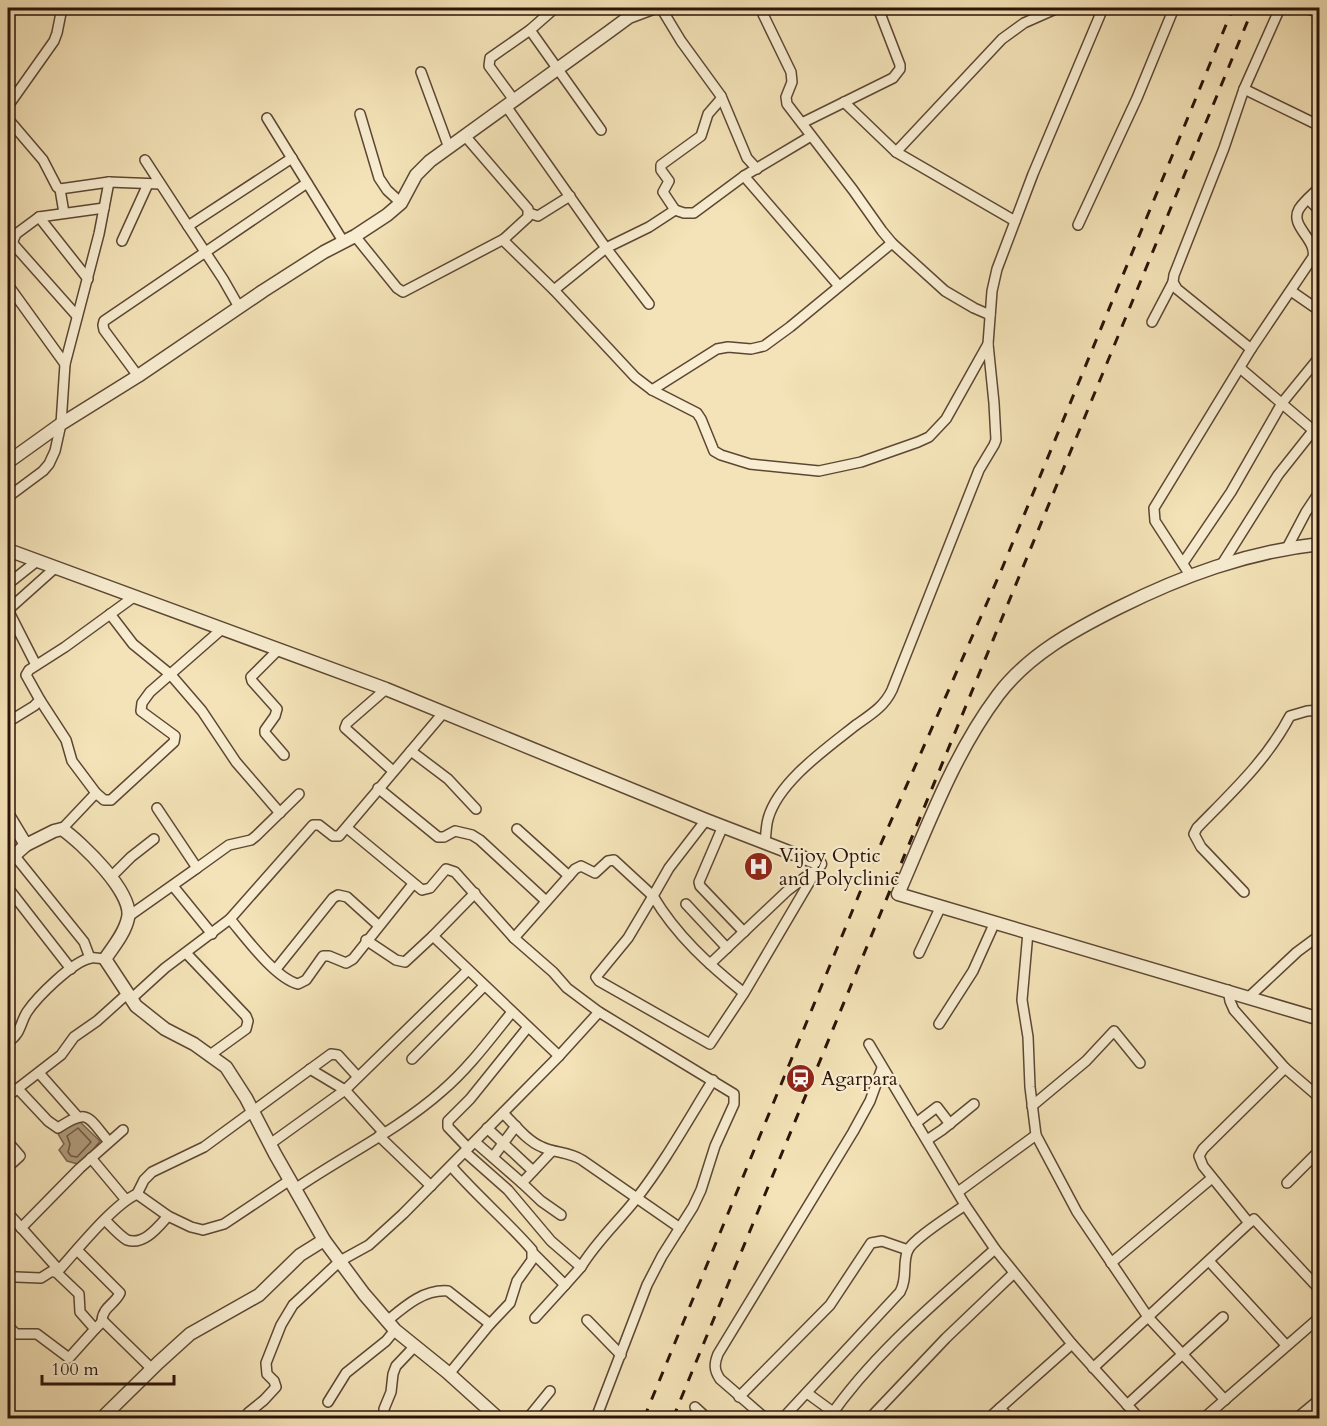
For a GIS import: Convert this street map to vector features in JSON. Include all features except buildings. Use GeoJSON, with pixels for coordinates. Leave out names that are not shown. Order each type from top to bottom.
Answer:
{"type":"FeatureCollection","features":[{"type":"Feature","properties":{"kind":"street"},"geometry":{"type":"LineString","coordinates":[[8,106],[10,94],[54,40],[62,8]]}},
{"type":"Feature","properties":{"kind":"street"},"geometry":{"type":"LineString","coordinates":[[555,8],[530,30],[492,55],[489,66],[570,196],[649,304]]}},
{"type":"Feature","properties":{"kind":"street"},"geometry":{"type":"LineString","coordinates":[[8,462],[61,424],[138,376],[239,307],[324,252],[355,236],[387,215],[401,202],[422,168],[558,69],[626,12],[653,8]]}},
{"type":"Feature","properties":{"kind":"street"},"geometry":{"type":"LineString","coordinates":[[661,8],[681,41],[721,96],[747,158],[757,169]]}},
{"type":"Feature","properties":{"kind":"street"},"geometry":{"type":"LineString","coordinates":[[760,8],[792,72],[792,82],[786,100],[811,136],[892,243],[945,291],[974,309],[990,315]]}},
{"type":"Feature","properties":{"kind":"street"},"geometry":{"type":"LineString","coordinates":[[802,123],[893,78],[900,69],[878,8]]}},
{"type":"Feature","properties":{"kind":"street"},"geometry":{"type":"LineString","coordinates":[[897,152],[1002,39],[1024,23],[1058,8]]}},
{"type":"Feature","properties":{"kind":"street"},"geometry":{"type":"LineString","coordinates":[[765,842],[772,809],[795,777],[820,752],[882,706],[892,690],[980,470],[994,445],[994,403],[988,344],[993,280],[1102,8]]}},
{"type":"Feature","properties":{"kind":"street"},"geometry":{"type":"LineString","coordinates":[[1078,225],[1137,98],[1174,8]]}},
{"type":"Feature","properties":{"kind":"street"},"geometry":{"type":"LineString","coordinates":[[1152,322],[1173,282],[1224,148],[1244,88],[1280,8]]}},
{"type":"Feature","properties":{"kind":"street"},"geometry":{"type":"LineString","coordinates":[[1310,8],[1320,11]]}},
{"type":"Feature","properties":{"kind":"street"},"geometry":{"type":"LineString","coordinates":[[530,30],[601,130]]}},
{"type":"Feature","properties":{"kind":"street"},"geometry":{"type":"LineString","coordinates":[[421,72],[449,148]]}},
{"type":"Feature","properties":{"kind":"street"},"geometry":{"type":"LineString","coordinates":[[1244,88],[1320,126]]}},
{"type":"Feature","properties":{"kind":"street"},"geometry":{"type":"LineString","coordinates":[[721,96],[720,102],[708,114],[701,136],[662,165],[661,171],[669,181],[663,192],[675,210],[694,213],[744,176],[811,136]]}},
{"type":"Feature","properties":{"kind":"street"},"geometry":{"type":"LineString","coordinates":[[844,102],[897,152],[1015,221]]}},
{"type":"Feature","properties":{"kind":"street"},"geometry":{"type":"LineString","coordinates":[[360,114],[379,178],[387,190],[401,202]]}},
{"type":"Feature","properties":{"kind":"street"},"geometry":{"type":"LineString","coordinates":[[267,118],[343,241]]}},
{"type":"Feature","properties":{"kind":"street"},"geometry":{"type":"LineString","coordinates":[[8,119],[43,160],[60,189],[64,213]]}},
{"type":"Feature","properties":{"kind":"street"},"geometry":{"type":"LineString","coordinates":[[466,137],[524,203],[529,213],[538,216],[570,196]]}},
{"type":"Feature","properties":{"kind":"street"},"geometry":{"type":"LineString","coordinates":[[188,226],[292,158]]}},
{"type":"Feature","properties":{"kind":"street"},"geometry":{"type":"LineString","coordinates":[[145,160],[239,307]]}},
{"type":"Feature","properties":{"kind":"street"},"geometry":{"type":"LineString","coordinates":[[744,176],[839,286]]}},
{"type":"Feature","properties":{"kind":"street"},"geometry":{"type":"LineString","coordinates":[[60,189],[109,182],[160,184]]}},
{"type":"Feature","properties":{"kind":"street"},"geometry":{"type":"LineString","coordinates":[[8,497],[43,471],[55,451],[61,424],[65,364],[88,279],[109,182]]}},
{"type":"Feature","properties":{"kind":"street"},"geometry":{"type":"LineString","coordinates":[[138,376],[104,330],[104,321],[307,183]]}},
{"type":"Feature","properties":{"kind":"street"},"geometry":{"type":"LineString","coordinates":[[122,241],[148,184]]}},
{"type":"Feature","properties":{"kind":"street"},"geometry":{"type":"LineString","coordinates":[[1190,574],[1155,521],[1154,508],[1251,349],[1307,267],[1314,251],[1313,246],[1297,217],[1300,207],[1320,187]]}},
{"type":"Feature","properties":{"kind":"street"},"geometry":{"type":"LineString","coordinates":[[1308,199],[1320,210]]}},
{"type":"Feature","properties":{"kind":"street"},"geometry":{"type":"LineString","coordinates":[[78,316],[14,245],[13,241],[16,234],[39,217],[104,208]]}},
{"type":"Feature","properties":{"kind":"street"},"geometry":{"type":"LineString","coordinates":[[554,290],[606,248],[649,227],[675,210]]}},
{"type":"Feature","properties":{"kind":"street"},"geometry":{"type":"LineString","coordinates":[[355,236],[403,292],[504,239],[529,213]]}},
{"type":"Feature","properties":{"kind":"street"},"geometry":{"type":"LineString","coordinates":[[39,217],[88,279]]}},
{"type":"Feature","properties":{"kind":"street"},"geometry":{"type":"LineString","coordinates":[[504,239],[634,377],[652,390],[697,413],[714,451],[750,465],[819,471],[861,462],[929,437],[946,419],[988,344]]}},
{"type":"Feature","properties":{"kind":"street"},"geometry":{"type":"LineString","coordinates":[[652,390],[717,349],[728,346],[751,349],[764,346],[892,243]]}},
{"type":"Feature","properties":{"kind":"street"},"geometry":{"type":"LineString","coordinates":[[1173,282],[1177,289],[1251,349]]}},
{"type":"Feature","properties":{"kind":"street"},"geometry":{"type":"LineString","coordinates":[[8,285],[65,364]]}},
{"type":"Feature","properties":{"kind":"street"},"geometry":{"type":"LineString","coordinates":[[1291,291],[1320,311]]}},
{"type":"Feature","properties":{"kind":"street"},"geometry":{"type":"LineString","coordinates":[[1183,563],[1231,492],[1282,403],[1317,360]]}},
{"type":"Feature","properties":{"kind":"street"},"geometry":{"type":"LineString","coordinates":[[1240,368],[1316,433]]}},
{"type":"Feature","properties":{"kind":"street"},"geometry":{"type":"LineString","coordinates":[[1222,564],[1278,475],[1316,433],[1320,422]]}},
{"type":"Feature","properties":{"kind":"street"},"geometry":{"type":"LineString","coordinates":[[1287,549],[1320,491]]}},
{"type":"Feature","properties":{"kind":"street"},"geometry":{"type":"LineString","coordinates":[[1320,544],[1245,557],[1190,574],[1069,633],[1025,667],[999,693],[976,726],[959,758],[898,894],[1320,1019]]}},
{"type":"Feature","properties":{"kind":"street"},"geometry":{"type":"LineString","coordinates":[[8,550],[386,688],[706,820],[765,842],[817,868]]}},
{"type":"Feature","properties":{"kind":"street"},"geometry":{"type":"LineString","coordinates":[[8,584],[37,561]]}},
{"type":"Feature","properties":{"kind":"street"},"geometry":{"type":"LineString","coordinates":[[36,665],[8,610],[55,568]]}},
{"type":"Feature","properties":{"kind":"street"},"geometry":{"type":"LineString","coordinates":[[135,596],[65,647],[36,665],[26,675],[66,740],[72,761],[104,800],[111,800],[174,742],[175,736],[146,716],[140,707],[150,692],[222,629]]}},
{"type":"Feature","properties":{"kind":"street"},"geometry":{"type":"LineString","coordinates":[[110,614],[139,650],[171,675],[207,718],[242,770],[280,813]]}},
{"type":"Feature","properties":{"kind":"street"},"geometry":{"type":"LineString","coordinates":[[279,649],[251,677],[277,709],[265,733],[284,755]]}},
{"type":"Feature","properties":{"kind":"street"},"geometry":{"type":"LineString","coordinates":[[386,688],[347,723],[345,728],[393,771]]}},
{"type":"Feature","properties":{"kind":"street"},"geometry":{"type":"LineString","coordinates":[[8,722],[40,700]]}},
{"type":"Feature","properties":{"kind":"street"},"geometry":{"type":"LineString","coordinates":[[1244,892],[1201,847],[1194,834],[1270,749],[1290,716],[1320,710]]}},
{"type":"Feature","properties":{"kind":"street"},"geometry":{"type":"LineString","coordinates":[[8,1096],[62,1055],[74,1037],[230,919],[313,825],[320,825],[333,836],[339,836],[444,712]]}},
{"type":"Feature","properties":{"kind":"street"},"geometry":{"type":"LineString","coordinates":[[411,751],[448,779],[476,809]]}},
{"type":"Feature","properties":{"kind":"street"},"geometry":{"type":"LineString","coordinates":[[378,788],[438,837],[444,837],[455,831],[476,837],[546,901]]}},
{"type":"Feature","properties":{"kind":"street"},"geometry":{"type":"LineString","coordinates":[[90,958],[84,942],[11,858],[26,845],[62,829],[96,792]]}},
{"type":"Feature","properties":{"kind":"street"},"geometry":{"type":"LineString","coordinates":[[105,960],[129,916],[229,845],[251,840],[298,794]]}},
{"type":"Feature","properties":{"kind":"street"},"geometry":{"type":"LineString","coordinates":[[157,808],[197,868]]}},
{"type":"Feature","properties":{"kind":"street"},"geometry":{"type":"LineString","coordinates":[[8,815],[26,845]]}},
{"type":"Feature","properties":{"kind":"street"},"geometry":{"type":"LineString","coordinates":[[706,820],[669,868],[628,938],[597,974],[598,981],[710,1044],[744,993],[817,868]]}},
{"type":"Feature","properties":{"kind":"street"},"geometry":{"type":"LineString","coordinates":[[723,826],[699,882],[700,886],[744,932]]}},
{"type":"Feature","properties":{"kind":"street"},"geometry":{"type":"LineString","coordinates":[[346,828],[413,884],[426,890],[442,871],[446,868],[450,869],[475,893],[514,938],[557,975],[567,988],[598,1012],[732,1091],[736,1098],[715,1146],[701,1190],[647,1285],[596,1419]]}},
{"type":"Feature","properties":{"kind":"street"},"geometry":{"type":"LineString","coordinates":[[62,829],[79,843],[111,877],[127,906],[129,916]]}},
{"type":"Feature","properties":{"kind":"street"},"geometry":{"type":"LineString","coordinates":[[518,829],[569,876]]}},
{"type":"Feature","properties":{"kind":"street"},"geometry":{"type":"LineString","coordinates":[[111,877],[154,839]]}},
{"type":"Feature","properties":{"kind":"street"},"geometry":{"type":"LineString","coordinates":[[514,938],[569,876],[581,866],[595,873],[608,861],[614,860],[653,896],[674,928],[710,964],[744,993]]}},
{"type":"Feature","properties":{"kind":"street"},"geometry":{"type":"LineString","coordinates":[[710,964],[787,891],[817,868]]}},
{"type":"Feature","properties":{"kind":"street"},"geometry":{"type":"LineString","coordinates":[[230,919],[276,969],[294,983],[303,984],[323,956],[346,963],[352,959],[413,884]]}},
{"type":"Feature","properties":{"kind":"street"},"geometry":{"type":"LineString","coordinates":[[173,886],[212,934]]}},
{"type":"Feature","properties":{"kind":"street"},"geometry":{"type":"LineString","coordinates":[[8,888],[71,969]]}},
{"type":"Feature","properties":{"kind":"street"},"geometry":{"type":"LineString","coordinates":[[366,940],[396,960],[405,962],[475,893]]}},
{"type":"Feature","properties":{"kind":"street"},"geometry":{"type":"LineString","coordinates":[[276,969],[333,898],[338,895],[347,897],[378,925]]}},
{"type":"Feature","properties":{"kind":"street"},"geometry":{"type":"LineString","coordinates":[[686,904],[727,948]]}},
{"type":"Feature","properties":{"kind":"street"},"geometry":{"type":"LineString","coordinates":[[919,953],[941,906]]}},
{"type":"Feature","properties":{"kind":"street"},"geometry":{"type":"LineString","coordinates":[[939,1024],[973,970],[995,922]]}},
{"type":"Feature","properties":{"kind":"street"},"geometry":{"type":"LineString","coordinates":[[1028,932],[1022,1000],[1029,1037],[1032,1106],[1036,1135],[1077,1212],[1148,1317],[1225,1400]]}},
{"type":"Feature","properties":{"kind":"street"},"geometry":{"type":"LineString","coordinates":[[1249,998],[1297,952],[1320,935]]}},
{"type":"Feature","properties":{"kind":"street"},"geometry":{"type":"LineString","coordinates":[[433,936],[559,1056]]}},
{"type":"Feature","properties":{"kind":"street"},"geometry":{"type":"LineString","coordinates":[[186,953],[246,1016],[248,1022],[246,1029],[210,1055]]}},
{"type":"Feature","properties":{"kind":"street"},"geometry":{"type":"LineString","coordinates":[[8,1042],[15,1038],[26,1014],[38,998],[71,969],[90,958],[105,960],[129,997],[165,1029],[194,1044],[225,1067],[252,1110],[324,1240],[364,1294],[391,1325],[498,1419]]}},
{"type":"Feature","properties":{"kind":"street"},"geometry":{"type":"LineString","coordinates":[[270,1144],[345,1090],[468,970]]}},
{"type":"Feature","properties":{"kind":"street"},"geometry":{"type":"LineString","coordinates":[[412,1059],[484,986]]}},
{"type":"Feature","properties":{"kind":"street"},"geometry":{"type":"LineString","coordinates":[[1228,990],[1234,1010],[1285,1068],[1320,1098]]}},
{"type":"Feature","properties":{"kind":"street"},"geometry":{"type":"LineString","coordinates":[[137,1194],[168,1216],[190,1227],[203,1230],[224,1224],[382,1135],[447,1087],[513,1011]]}},
{"type":"Feature","properties":{"kind":"street"},"geometry":{"type":"LineString","coordinates":[[248,1413],[276,1387],[267,1374],[266,1363],[281,1325],[293,1305],[340,1261],[369,1245],[431,1186],[559,1056],[598,1012]]}},
{"type":"Feature","properties":{"kind":"street"},"geometry":{"type":"LineString","coordinates":[[528,1027],[470,1099],[448,1121],[448,1127],[470,1147],[551,1240],[581,1267]]}},
{"type":"Feature","properties":{"kind":"street"},"geometry":{"type":"LineString","coordinates":[[1032,1106],[1081,1065],[1114,1031],[1140,1063]]}},
{"type":"Feature","properties":{"kind":"street"},"geometry":{"type":"LineString","coordinates":[[869,1044],[965,1205],[995,1250],[1072,1344],[1139,1419]]}},
{"type":"Feature","properties":{"kind":"street"},"geometry":{"type":"LineString","coordinates":[[8,1213],[59,1270],[126,1200],[137,1194],[144,1180],[152,1172],[204,1147],[252,1110],[334,1053],[358,1077]]}},
{"type":"Feature","properties":{"kind":"street"},"geometry":{"type":"LineString","coordinates":[[765,1419],[727,1386],[715,1371],[718,1354],[853,1132],[870,1101],[882,1068]]}},
{"type":"Feature","properties":{"kind":"street"},"geometry":{"type":"LineString","coordinates":[[1250,1223],[1212,1178],[1200,1160],[1201,1153],[1285,1068]]}},
{"type":"Feature","properties":{"kind":"street"},"geometry":{"type":"LineString","coordinates":[[310,1069],[345,1090],[382,1135],[431,1186]]}},
{"type":"Feature","properties":{"kind":"street"},"geometry":{"type":"LineString","coordinates":[[39,1073],[77,1116]]}},
{"type":"Feature","properties":{"kind":"street"},"geometry":{"type":"LineString","coordinates":[[535,1318],[581,1267],[591,1249],[607,1234],[636,1199],[713,1080]]}},
{"type":"Feature","properties":{"kind":"street"},"geometry":{"type":"LineString","coordinates":[[18,1089],[48,1121],[58,1128],[77,1116],[84,1116],[92,1121],[109,1142]]}},
{"type":"Feature","properties":{"kind":"street"},"geometry":{"type":"LineString","coordinates":[[927,1140],[974,1104]]}},
{"type":"Feature","properties":{"kind":"street"},"geometry":{"type":"LineString","coordinates":[[916,1123],[938,1107],[950,1124]]}},
{"type":"Feature","properties":{"kind":"street"},"geometry":{"type":"LineString","coordinates":[[503,1113],[536,1144],[552,1151],[573,1154],[680,1228]]}},
{"type":"Feature","properties":{"kind":"street"},"geometry":{"type":"LineString","coordinates":[[493,1157],[516,1126]]}},
{"type":"Feature","properties":{"kind":"street"},"geometry":{"type":"LineString","coordinates":[[487,1128],[533,1171]]}},
{"type":"Feature","properties":{"kind":"street"},"geometry":{"type":"LineString","coordinates":[[21,1228],[91,1158],[123,1130]]}},
{"type":"Feature","properties":{"kind":"street"},"geometry":{"type":"LineString","coordinates":[[958,1192],[1036,1135]]}},
{"type":"Feature","properties":{"kind":"street"},"geometry":{"type":"LineString","coordinates":[[8,1142],[20,1156],[8,1167]]}},
{"type":"Feature","properties":{"kind":"street"},"geometry":{"type":"LineString","coordinates":[[470,1147],[493,1157],[541,1201],[561,1215]]}},
{"type":"Feature","properties":{"kind":"street"},"geometry":{"type":"LineString","coordinates":[[1287,1183],[1320,1150]]}},
{"type":"Feature","properties":{"kind":"street"},"geometry":{"type":"LineString","coordinates":[[522,1183],[552,1151]]}},
{"type":"Feature","properties":{"kind":"street"},"geometry":{"type":"LineString","coordinates":[[91,1158],[126,1200]]}},
{"type":"Feature","properties":{"kind":"street"},"geometry":{"type":"LineString","coordinates":[[451,1166],[565,1285]]}},
{"type":"Feature","properties":{"kind":"street"},"geometry":{"type":"LineString","coordinates":[[1111,1263],[1212,1178]]}},
{"type":"Feature","properties":{"kind":"street"},"geometry":{"type":"LineString","coordinates":[[783,1419],[900,1292],[905,1280],[908,1250],[965,1205]]}},
{"type":"Feature","properties":{"kind":"street"},"geometry":{"type":"LineString","coordinates":[[105,1221],[127,1240],[137,1240],[147,1237],[168,1216]]}},
{"type":"Feature","properties":{"kind":"street"},"geometry":{"type":"LineString","coordinates":[[1093,1368],[1254,1219],[1320,1290]]}},
{"type":"Feature","properties":{"kind":"street"},"geometry":{"type":"LineString","coordinates":[[102,1419],[190,1334],[259,1295],[300,1255],[324,1240]]}},
{"type":"Feature","properties":{"kind":"street"},"geometry":{"type":"LineString","coordinates":[[739,1397],[826,1310],[871,1243],[882,1241],[908,1250]]}},
{"type":"Feature","properties":{"kind":"street"},"geometry":{"type":"LineString","coordinates":[[8,1326],[15,1334],[37,1334],[69,1358],[103,1321],[103,1315],[120,1293],[77,1250]]}},
{"type":"Feature","properties":{"kind":"street"},"geometry":{"type":"LineString","coordinates":[[807,1393],[831,1415],[887,1348],[995,1250]]}},
{"type":"Feature","properties":{"kind":"street"},"geometry":{"type":"LineString","coordinates":[[449,1374],[510,1303],[517,1281],[534,1254]]}},
{"type":"Feature","properties":{"kind":"street"},"geometry":{"type":"LineString","coordinates":[[1209,1261],[1286,1345]]}},
{"type":"Feature","properties":{"kind":"street"},"geometry":{"type":"LineString","coordinates":[[16,1277],[41,1278],[52,1271],[57,1273],[79,1294],[80,1312],[95,1329]]}},
{"type":"Feature","properties":{"kind":"street"},"geometry":{"type":"LineString","coordinates":[[870,1419],[946,1338],[1014,1273]]}},
{"type":"Feature","properties":{"kind":"street"},"geometry":{"type":"LineString","coordinates":[[328,1402],[346,1373],[386,1341],[391,1325],[416,1299],[441,1290],[448,1291],[490,1324]]}},
{"type":"Feature","properties":{"kind":"street"},"geometry":{"type":"LineString","coordinates":[[1127,1405],[1223,1317]]}},
{"type":"Feature","properties":{"kind":"street"},"geometry":{"type":"LineString","coordinates":[[1204,1419],[1320,1317]]}},
{"type":"Feature","properties":{"kind":"street"},"geometry":{"type":"LineString","coordinates":[[587,1320],[621,1355]]}},
{"type":"Feature","properties":{"kind":"street"},"geometry":{"type":"LineString","coordinates":[[103,1321],[152,1369]]}},
{"type":"Feature","properties":{"kind":"street"},"geometry":{"type":"LineString","coordinates":[[989,1419],[1072,1344]]}},
{"type":"Feature","properties":{"kind":"street"},"geometry":{"type":"LineString","coordinates":[[385,1419],[384,1408],[391,1392],[396,1366],[415,1346]]}},
{"type":"Feature","properties":{"kind":"street"},"geometry":{"type":"LineString","coordinates":[[528,1419],[550,1391]]}},
{"type":"Feature","properties":{"kind":"street"},"geometry":{"type":"LineString","coordinates":[[1297,1419],[1320,1399]]}},
{"type":"Feature","properties":{"kind":"street"},"geometry":{"type":"LineString","coordinates":[[695,1407],[707,1419]]}},
{"type":"Feature","properties":{"kind":"street"},"geometry":{"type":"LineString","coordinates":[[1000,1408],[1009,1419]]}},
{"type":"Feature","properties":{"kind":"water"},"geometry":{"type":"Polygon","coordinates":[[[77,1119],[100,1141],[81,1165],[67,1161],[59,1150],[64,1144],[58,1134],[77,1119]]]}},
{"type":"Feature","properties":{"kind":"railway"},"geometry":{"type":"LineString","coordinates":[[644,1418],[865,880],[1001,571],[1233,8]]}},
{"type":"Feature","properties":{"kind":"railway"},"geometry":{"type":"LineString","coordinates":[[673,1418],[1253,8]]}},
{"type":"Feature","properties":{"kind":"place","name":"Vijoy Optic and Polyclinic"},"geometry":{"type":"Point","coordinates":[758,866]}},
{"type":"Feature","properties":{"kind":"place","name":"Agarpara"},"geometry":{"type":"Point","coordinates":[800,1078]}}]}
